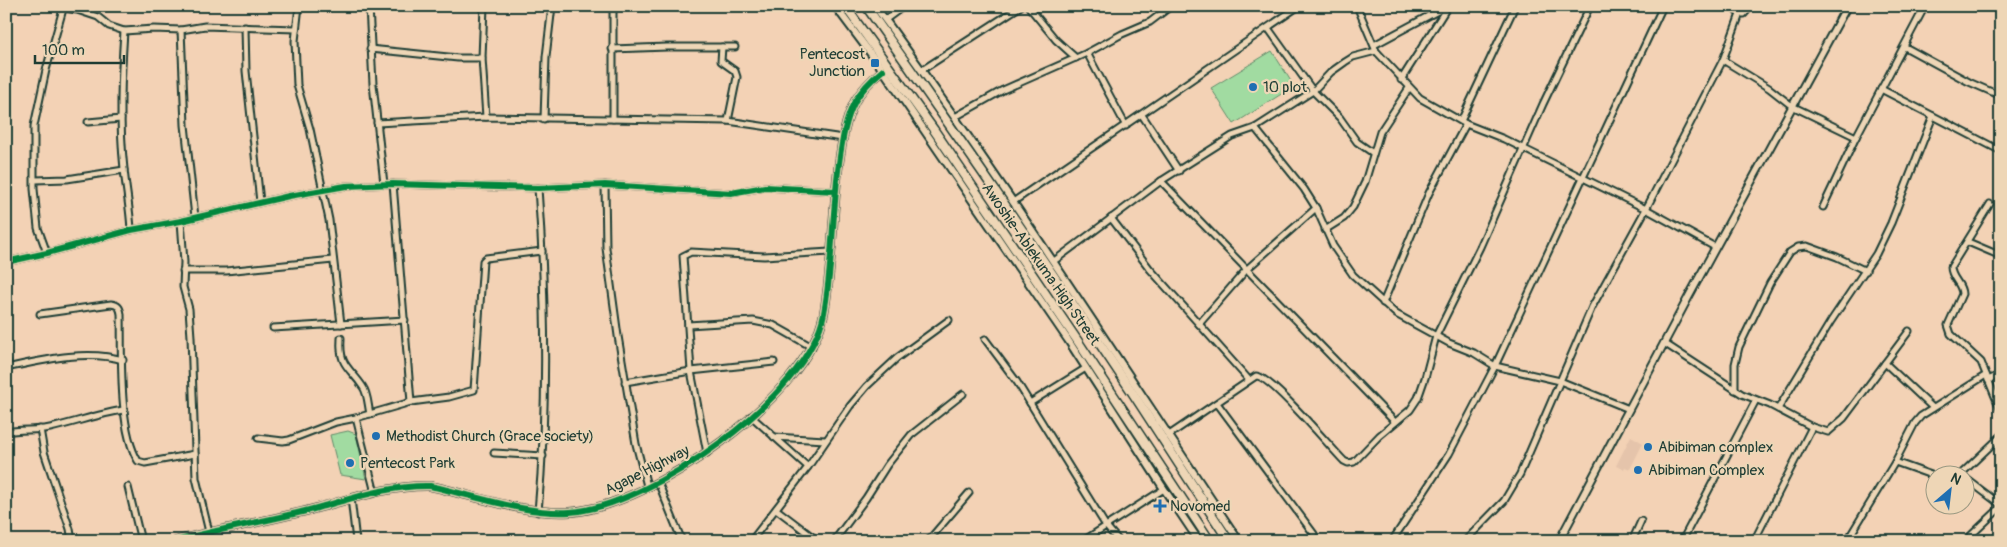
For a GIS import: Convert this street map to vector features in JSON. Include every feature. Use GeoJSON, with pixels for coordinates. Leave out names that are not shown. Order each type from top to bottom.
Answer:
{"type":"FeatureCollection","features":[{"type":"Feature","properties":{"kind":"main road","name":"Awoshie-Ablekuma High Street"},"geometry":{"type":"LineString","coordinates":[[845,6],[931,133],[1119,401],[1210,541]]}},
{"type":"Feature","properties":{"kind":"main road","name":"Awoshie-Ablekuma High Street"},"geometry":{"type":"LineString","coordinates":[[866,6],[931,97],[1134,395],[1229,541]]}},
{"type":"Feature","properties":{"kind":"main road"},"geometry":{"type":"LineString","coordinates":[[1119,401],[1129,400],[1134,395]]}},
{"type":"Feature","properties":{"kind":"street"},"geometry":{"type":"LineString","coordinates":[[6,13],[8,6]]}},
{"type":"Feature","properties":{"kind":"street"},"geometry":{"type":"LineString","coordinates":[[50,6],[77,10],[98,17],[110,26],[124,31],[181,30],[205,26],[296,29]]}},
{"type":"Feature","properties":{"kind":"street"},"geometry":{"type":"LineString","coordinates":[[299,6],[295,41],[298,85],[310,129],[330,220],[333,260],[342,324]]}},
{"type":"Feature","properties":{"kind":"street"},"geometry":{"type":"LineString","coordinates":[[369,6],[370,49],[384,184]]}},
{"type":"Feature","properties":{"kind":"street"},"geometry":{"type":"LineString","coordinates":[[544,119],[546,57],[552,6]]}},
{"type":"Feature","properties":{"kind":"street"},"geometry":{"type":"LineString","coordinates":[[613,6],[613,119]]}},
{"type":"Feature","properties":{"kind":"street","name":"Awoshie-Ablekuma High Street"},"geometry":{"type":"LineString","coordinates":[[835,6],[931,133],[1199,541]]}},
{"type":"Feature","properties":{"kind":"street","name":"Awoshie-Ablekuma High Street"},"geometry":{"type":"LineString","coordinates":[[875,6],[922,70],[1054,262],[1239,541]]}},
{"type":"Feature","properties":{"kind":"street"},"geometry":{"type":"LineString","coordinates":[[885,20],[904,6]]}},
{"type":"Feature","properties":{"kind":"street"},"geometry":{"type":"LineString","coordinates":[[922,70],[1021,6]]}},
{"type":"Feature","properties":{"kind":"street"},"geometry":{"type":"LineString","coordinates":[[1028,6],[1056,40],[1076,58]]}},
{"type":"Feature","properties":{"kind":"street"},"geometry":{"type":"LineString","coordinates":[[954,117],[1002,90],[1087,54],[1122,34],[1154,20],[1171,6]]}},
{"type":"Feature","properties":{"kind":"street"},"geometry":{"type":"LineString","coordinates":[[1013,202],[1299,6]]}},
{"type":"Feature","properties":{"kind":"street"},"geometry":{"type":"LineString","coordinates":[[1358,6],[1375,48],[1401,80],[1430,105],[1646,208],[1715,247]]}},
{"type":"Feature","properties":{"kind":"street"},"geometry":{"type":"LineString","coordinates":[[1054,262],[1160,181],[1179,171],[1232,136],[1255,128],[1313,91],[1338,66],[1353,57],[1375,48],[1448,6]]}},
{"type":"Feature","properties":{"kind":"street"},"geometry":{"type":"LineString","coordinates":[[1401,80],[1448,6]]}},
{"type":"Feature","properties":{"kind":"street"},"geometry":{"type":"LineString","coordinates":[[1383,303],[1429,193],[1515,6]]}},
{"type":"Feature","properties":{"kind":"street"},"geometry":{"type":"LineString","coordinates":[[1169,435],[1256,376],[1263,378],[1294,406],[1332,450],[1348,463],[1354,462],[1410,410],[1418,398],[1436,336],[1480,248],[1543,104],[1590,6]]}},
{"type":"Feature","properties":{"kind":"street"},"geometry":{"type":"LineString","coordinates":[[1392,541],[1449,454],[1494,366],[1584,178],[1663,6]]}},
{"type":"Feature","properties":{"kind":"street"},"geometry":{"type":"LineString","coordinates":[[1730,6],[1740,14]]}},
{"type":"Feature","properties":{"kind":"street"},"geometry":{"type":"LineString","coordinates":[[1740,14],[1744,14],[1752,6]]}},
{"type":"Feature","properties":{"kind":"street"},"geometry":{"type":"LineString","coordinates":[[1559,541],[1715,247],[1847,6]]}},
{"type":"Feature","properties":{"kind":"street"},"geometry":{"type":"LineString","coordinates":[[1822,207],[1856,137],[1925,6]]}},
{"type":"Feature","properties":{"kind":"street"},"geometry":{"type":"LineString","coordinates":[[482,7],[482,58],[486,118]]}},
{"type":"Feature","properties":{"kind":"street"},"geometry":{"type":"LineString","coordinates":[[47,253],[38,228],[34,180],[34,126],[46,70],[63,9]]}},
{"type":"Feature","properties":{"kind":"street"},"geometry":{"type":"LineString","coordinates":[[1466,541],[1504,501],[1513,488],[1592,307],[1723,60],[1740,14]]}},
{"type":"Feature","properties":{"kind":"street"},"geometry":{"type":"LineString","coordinates":[[245,27],[246,70],[260,202]]}},
{"type":"Feature","properties":{"kind":"street"},"geometry":{"type":"LineString","coordinates":[[1268,28],[1313,91],[1340,118],[1357,142],[1373,153]]}},
{"type":"Feature","properties":{"kind":"street"},"geometry":{"type":"LineString","coordinates":[[181,30],[185,125],[195,217]]}},
{"type":"Feature","properties":{"kind":"street"},"geometry":{"type":"LineString","coordinates":[[124,31],[120,101],[124,170],[131,230]]}},
{"type":"Feature","properties":{"kind":"street"},"geometry":{"type":"LineString","coordinates":[[1905,46],[1969,82],[2001,96]]}},
{"type":"Feature","properties":{"kind":"street"},"geometry":{"type":"LineString","coordinates":[[722,47],[721,61],[735,71],[738,77],[728,121]]}},
{"type":"Feature","properties":{"kind":"street"},"geometry":{"type":"LineString","coordinates":[[612,49],[735,47]]}},
{"type":"Feature","properties":{"kind":"street"},"geometry":{"type":"LineString","coordinates":[[370,49],[450,57],[482,58]]}},
{"type":"Feature","properties":{"kind":"street"},"geometry":{"type":"LineString","coordinates":[[1087,54],[1126,126]]}},
{"type":"Feature","properties":{"kind":"street"},"geometry":{"type":"LineString","coordinates":[[1723,60],[1768,88],[1792,106],[1856,137]]}},
{"type":"Feature","properties":{"kind":"street","name":"Agape Highway"},"geometry":{"type":"LineString","coordinates":[[176,541],[351,498],[414,486],[430,486],[538,512],[572,512],[596,508],[621,500],[658,482],[707,453],[752,416],[794,374],[812,347],[824,316],[835,191],[843,138],[856,100],[874,77],[883,70]]}},
{"type":"Feature","properties":{"kind":"street"},"geometry":{"type":"LineString","coordinates":[[1325,230],[1344,218],[1353,207],[1366,182],[1380,132],[1409,88]]}},
{"type":"Feature","properties":{"kind":"street"},"geometry":{"type":"LineString","coordinates":[[1881,89],[2001,151]]}},
{"type":"Feature","properties":{"kind":"street"},"geometry":{"type":"LineString","coordinates":[[1142,115],[1179,171]]}},
{"type":"Feature","properties":{"kind":"street"},"geometry":{"type":"LineString","coordinates":[[1778,410],[1831,321],[1866,271],[1891,222],[1933,116]]}},
{"type":"Feature","properties":{"kind":"street"},"geometry":{"type":"LineString","coordinates":[[377,123],[486,118],[728,121],[843,138]]}},
{"type":"Feature","properties":{"kind":"street"},"geometry":{"type":"LineString","coordinates":[[88,122],[121,119]]}},
{"type":"Feature","properties":{"kind":"street"},"geometry":{"type":"LineString","coordinates":[[1255,128],[1304,189],[1316,208],[1333,246],[1353,275],[1407,322],[1474,353],[1494,366],[1560,381],[1629,408]]}},
{"type":"Feature","properties":{"kind":"street"},"geometry":{"type":"LineString","coordinates":[[34,180],[67,179],[124,170]]}},
{"type":"Feature","properties":{"kind":"street"},"geometry":{"type":"LineString","coordinates":[[1160,181],[1395,422]]}},
{"type":"Feature","properties":{"kind":"street"},"geometry":{"type":"LineString","coordinates":[[393,184],[411,402]]}},
{"type":"Feature","properties":{"kind":"street"},"geometry":{"type":"LineString","coordinates":[[6,262],[131,230],[181,221],[260,202],[346,186],[393,184],[538,188],[605,185],[730,193],[765,187],[835,191]]}},
{"type":"Feature","properties":{"kind":"street"},"geometry":{"type":"LineString","coordinates":[[605,185],[606,248],[625,382],[636,444],[648,486]]}},
{"type":"Feature","properties":{"kind":"street"},"geometry":{"type":"LineString","coordinates":[[538,188],[546,375],[543,456],[538,512]]}},
{"type":"Feature","properties":{"kind":"street"},"geometry":{"type":"LineString","coordinates":[[1990,204],[1951,268],[1953,276],[1962,290],[1962,294],[1949,320],[1948,330],[1981,362],[2001,411]]}},
{"type":"Feature","properties":{"kind":"street"},"geometry":{"type":"LineString","coordinates":[[1199,324],[1247,269],[1316,208]]}},
{"type":"Feature","properties":{"kind":"street"},"geometry":{"type":"LineString","coordinates":[[1111,218],[1150,269],[1249,380]]}},
{"type":"Feature","properties":{"kind":"street"},"geometry":{"type":"LineString","coordinates":[[181,221],[183,287],[189,309],[191,338],[196,478],[209,532]]}},
{"type":"Feature","properties":{"kind":"street"},"geometry":{"type":"LineString","coordinates":[[1968,242],[2001,256]]}},
{"type":"Feature","properties":{"kind":"street"},"geometry":{"type":"LineString","coordinates":[[1735,390],[1735,364],[1739,347],[1778,268],[1790,252],[1798,247],[1807,246],[1837,257],[1866,271]]}},
{"type":"Feature","properties":{"kind":"street"},"geometry":{"type":"LineString","coordinates":[[258,438],[289,440],[320,427],[411,402],[449,397],[474,390],[483,261],[486,258],[542,251]]}},
{"type":"Feature","properties":{"kind":"street"},"geometry":{"type":"LineString","coordinates":[[707,453],[691,371],[683,256],[685,253],[764,256],[830,252]]}},
{"type":"Feature","properties":{"kind":"street"},"geometry":{"type":"LineString","coordinates":[[183,271],[226,270],[333,260]]}},
{"type":"Feature","properties":{"kind":"street"},"geometry":{"type":"LineString","coordinates":[[40,314],[111,304],[118,306],[120,309],[123,360],[123,410],[131,446],[138,461],[155,462],[195,454]]}},
{"type":"Feature","properties":{"kind":"street"},"geometry":{"type":"LineString","coordinates":[[273,328],[405,320]]}},
{"type":"Feature","properties":{"kind":"street"},"geometry":{"type":"LineString","coordinates":[[751,541],[808,467],[850,406],[876,376],[949,320]]}},
{"type":"Feature","properties":{"kind":"street"},"geometry":{"type":"LineString","coordinates":[[688,325],[763,322],[812,347]]}},
{"type":"Feature","properties":{"kind":"street"},"geometry":{"type":"LineString","coordinates":[[1664,343],[1735,390],[1812,428],[1828,432],[1844,418],[1909,331]]}},
{"type":"Feature","properties":{"kind":"street"},"geometry":{"type":"LineString","coordinates":[[341,338],[340,349],[342,358],[349,372],[364,388],[370,414]]}},
{"type":"Feature","properties":{"kind":"street"},"geometry":{"type":"LineString","coordinates":[[985,339],[1030,403],[1106,526],[1119,541]]}},
{"type":"Feature","properties":{"kind":"street"},"geometry":{"type":"LineString","coordinates":[[6,357],[7,367],[91,356],[109,356],[123,360]]}},
{"type":"Feature","properties":{"kind":"street"},"geometry":{"type":"LineString","coordinates":[[625,382],[691,371],[774,362]]}},
{"type":"Feature","properties":{"kind":"street"},"geometry":{"type":"LineString","coordinates":[[1885,363],[1933,408]]}},
{"type":"Feature","properties":{"kind":"street"},"geometry":{"type":"LineString","coordinates":[[1030,403],[1086,368]]}},
{"type":"Feature","properties":{"kind":"street"},"geometry":{"type":"LineString","coordinates":[[1848,541],[1895,462],[1915,423],[1933,408],[1987,377],[2001,374]]}},
{"type":"Feature","properties":{"kind":"street"},"geometry":{"type":"LineString","coordinates":[[834,541],[866,498],[887,465],[912,435],[963,394]]}},
{"type":"Feature","properties":{"kind":"street"},"geometry":{"type":"LineString","coordinates":[[1682,541],[1756,400]]}},
{"type":"Feature","properties":{"kind":"street"},"geometry":{"type":"LineString","coordinates":[[1217,403],[1314,534],[1315,541]]}},
{"type":"Feature","properties":{"kind":"street"},"geometry":{"type":"LineString","coordinates":[[6,432],[51,428],[100,414],[123,410]]}},
{"type":"Feature","properties":{"kind":"street"},"geometry":{"type":"LineString","coordinates":[[752,416],[808,467]]}},
{"type":"Feature","properties":{"kind":"street"},"geometry":{"type":"LineString","coordinates":[[356,418],[376,493]]}},
{"type":"Feature","properties":{"kind":"street"},"geometry":{"type":"LineString","coordinates":[[1754,541],[1812,428]]}},
{"type":"Feature","properties":{"kind":"street"},"geometry":{"type":"LineString","coordinates":[[40,429],[44,452],[70,528],[72,541]]}},
{"type":"Feature","properties":{"kind":"street"},"geometry":{"type":"LineString","coordinates":[[1972,464],[2001,436]]}},
{"type":"Feature","properties":{"kind":"street"},"geometry":{"type":"LineString","coordinates":[[773,437],[825,440]]}},
{"type":"Feature","properties":{"kind":"street"},"geometry":{"type":"LineString","coordinates":[[494,453],[543,456]]}},
{"type":"Feature","properties":{"kind":"street"},"geometry":{"type":"LineString","coordinates":[[1895,462],[1924,472]]}},
{"type":"Feature","properties":{"kind":"street"},"geometry":{"type":"LineString","coordinates":[[658,482],[682,541]]}},
{"type":"Feature","properties":{"kind":"street"},"geometry":{"type":"LineString","coordinates":[[1966,541],[2001,506],[1974,485]]}},
{"type":"Feature","properties":{"kind":"street"},"geometry":{"type":"LineString","coordinates":[[128,488],[141,541]]}},
{"type":"Feature","properties":{"kind":"street"},"geometry":{"type":"LineString","coordinates":[[1083,541],[1164,489]]}},
{"type":"Feature","properties":{"kind":"street"},"geometry":{"type":"LineString","coordinates":[[928,541],[969,493]]}},
{"type":"Feature","properties":{"kind":"street"},"geometry":{"type":"LineString","coordinates":[[351,498],[356,541]]}},
{"type":"Feature","properties":{"kind":"street"},"geometry":{"type":"LineString","coordinates":[[776,509],[818,541]]}},
{"type":"Feature","properties":{"kind":"street"},"geometry":{"type":"LineString","coordinates":[[1632,541],[1641,521]]}},
{"type":"Feature","properties":{"kind":"shaded area"},"geometry":{"type":"Polygon","coordinates":[[[1631,436],[1643,443],[1630,469],[1625,467],[1624,469],[1616,466],[1631,436]]]}},
{"type":"Feature","properties":{"kind":"green space","name":"10 plot"},"geometry":{"type":"Polygon","coordinates":[[[1272,51],[1294,86],[1234,124],[1211,88],[1272,51]]]}},
{"type":"Feature","properties":{"kind":"green space","name":"Pentecost Park"},"geometry":{"type":"Polygon","coordinates":[[[348,431],[356,434],[366,479],[340,475],[330,435],[348,431]]]}},
{"type":"Feature","properties":{"kind":"cycle path"},"geometry":{"type":"LineString","coordinates":[[176,541],[299,513],[373,493],[415,486],[430,486],[500,504],[553,512],[570,512],[603,505],[641,490],[682,469],[721,442],[758,411],[789,378],[812,345],[824,313],[827,295],[837,182],[846,123],[858,97],[883,70]]}},
{"type":"Feature","properties":{"kind":"cycle path"},"geometry":{"type":"LineString","coordinates":[[6,262],[131,230],[181,221],[289,196],[346,186],[393,184],[538,188],[605,185],[731,193],[765,187],[835,191]]}},
{"type":"Feature","properties":{"kind":"place","name":"Pentecost Junction"},"geometry":{"type":"Point","coordinates":[875,63]}},
{"type":"Feature","properties":{"kind":"place","name":"10 plot"},"geometry":{"type":"Point","coordinates":[1253,87]}},
{"type":"Feature","properties":{"kind":"place","name":"Methodist Church (Grace society)"},"geometry":{"type":"Point","coordinates":[376,436]}},
{"type":"Feature","properties":{"kind":"place","name":"Abibiman complex"},"geometry":{"type":"Point","coordinates":[1648,447]}},
{"type":"Feature","properties":{"kind":"place","name":"Pentecost Park"},"geometry":{"type":"Point","coordinates":[350,463]}},
{"type":"Feature","properties":{"kind":"place","name":"Abibiman Complex"},"geometry":{"type":"Point","coordinates":[1638,470]}},
{"type":"Feature","properties":{"kind":"place","name":"Novomed"},"geometry":{"type":"Point","coordinates":[1160,506]}}]}
